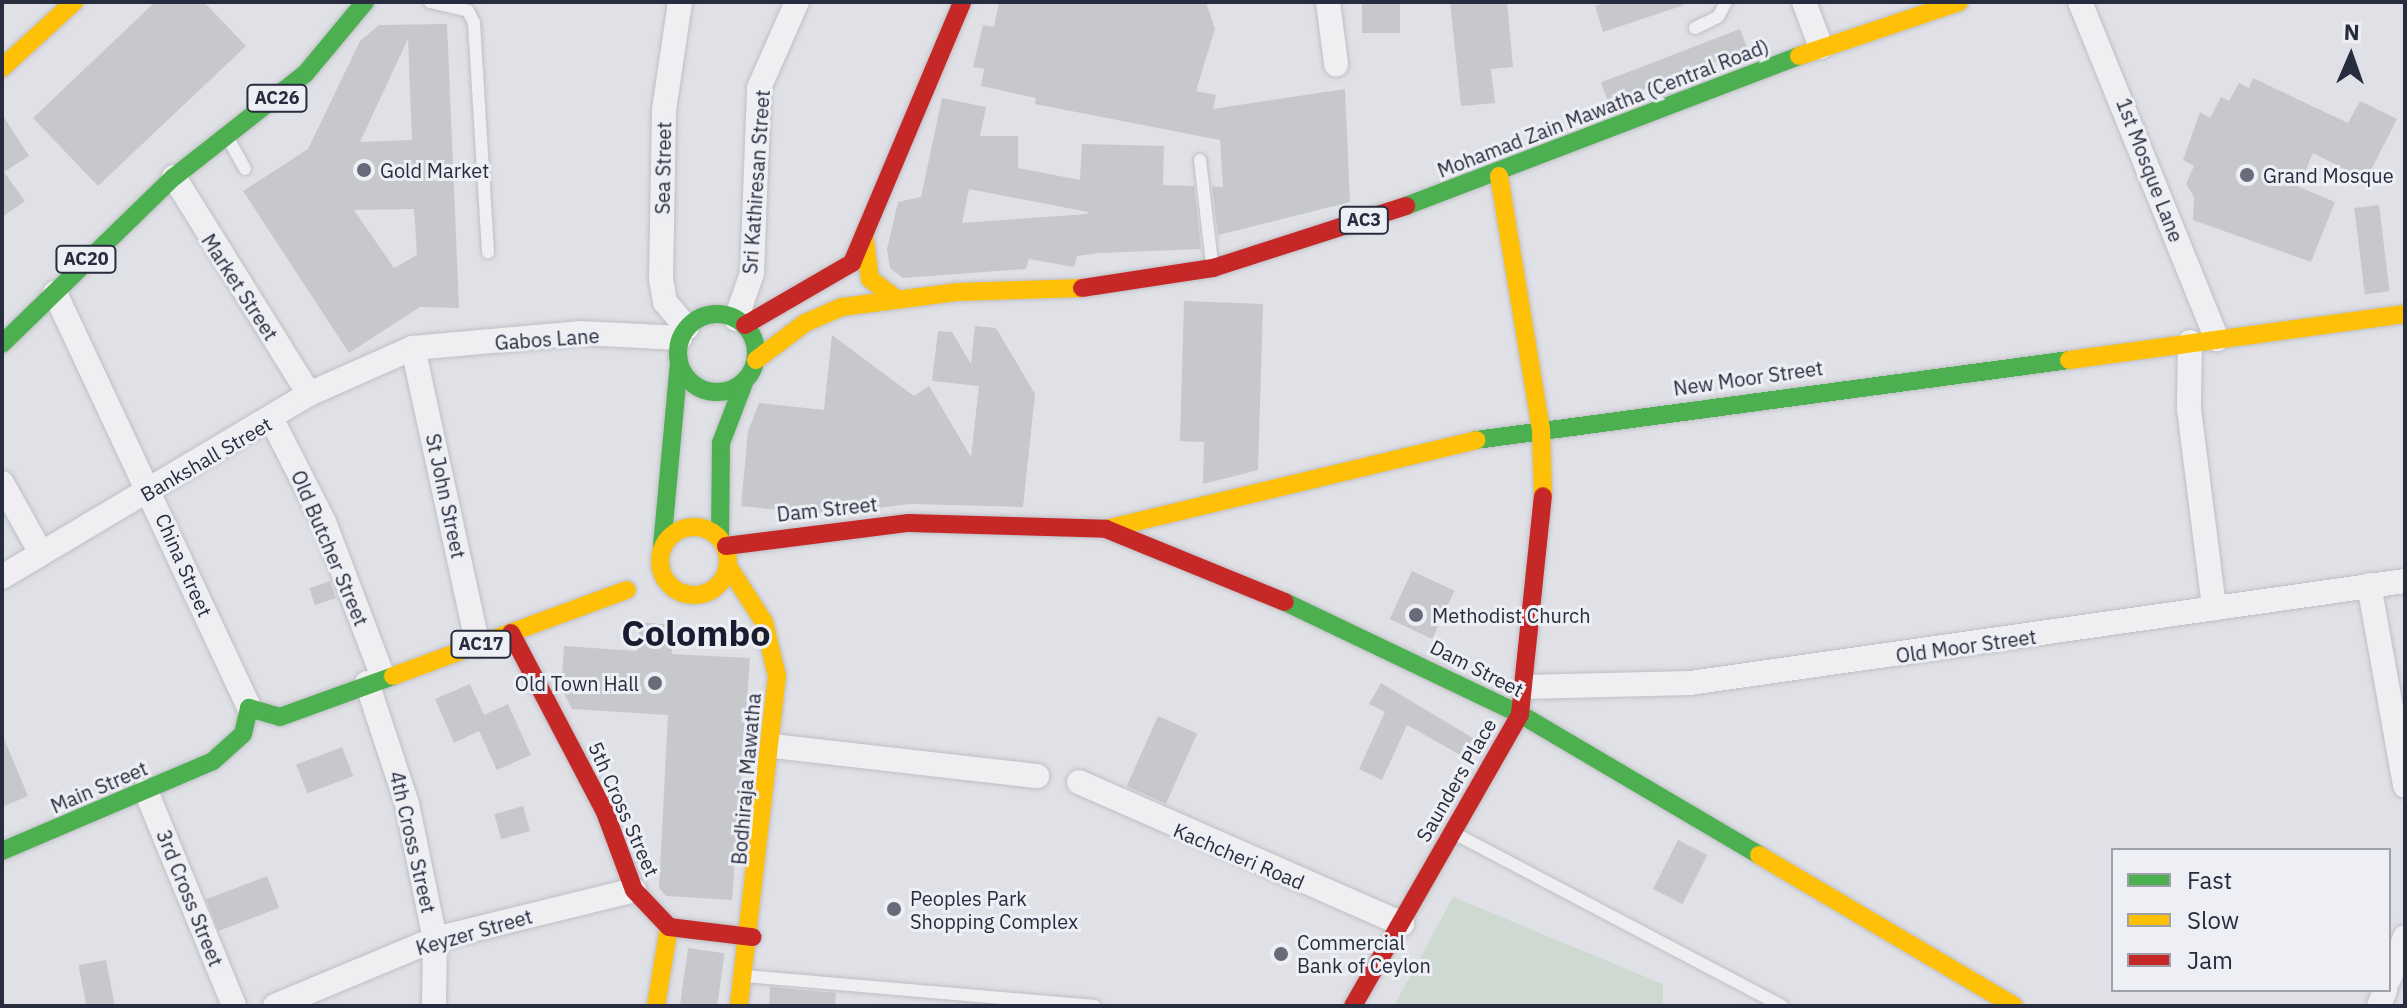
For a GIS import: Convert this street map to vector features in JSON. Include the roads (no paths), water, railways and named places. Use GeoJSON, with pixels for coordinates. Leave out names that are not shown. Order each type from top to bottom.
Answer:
{"type":"FeatureCollection","features":[{"type":"Feature","properties":{"kind":"main road"},"geometry":{"type":"LineString","coordinates":[[2,68],[74,2]]}},
{"type":"Feature","properties":{"kind":"main road","name":"AC26"},"geometry":{"type":"LineString","coordinates":[[174,177],[305,74],[365,2]]}},
{"type":"Feature","properties":{"kind":"main road"},"geometry":{"type":"LineString","coordinates":[[740,322],[756,360],[721,443],[723,542],[728,566],[710,592],[688,595],[669,585],[660,567],[682,342],[706,315],[740,322],[842,274],[864,234],[962,2]]}},
{"type":"Feature","properties":{"kind":"main road","name":"Mohamad Zain Mawatha (Central Road)"},"geometry":{"type":"LineString","coordinates":[[756,360],[805,323],[895,298],[1091,288],[1213,268],[1499,176],[1821,47],[1959,2]]}},
{"type":"Feature","properties":{"kind":"main road","name":"Saunders Place"},"geometry":{"type":"LineString","coordinates":[[1353,1006],[1520,714],[1543,507],[1541,429],[1499,176]]}},
{"type":"Feature","properties":{"kind":"main road","name":"AC20"},"geometry":{"type":"LineString","coordinates":[[2,344],[174,177]]}},
{"type":"Feature","properties":{"kind":"main road"},"geometry":{"type":"LineString","coordinates":[[864,234],[870,279],[895,298]]}},
{"type":"Feature","properties":{"kind":"main road","name":"New Moor Street"},"geometry":{"type":"LineString","coordinates":[[1106,529],[1424,447],[2405,314]]}},
{"type":"Feature","properties":{"kind":"main road"},"geometry":{"type":"LineString","coordinates":[[682,342],[701,389],[725,391],[745,380]]}},
{"type":"Feature","properties":{"kind":"main road","name":"Dam Street"},"geometry":{"type":"LineString","coordinates":[[723,542],[909,523],[1106,529],[1361,633],[1520,714],[2014,1006]]}},
{"type":"Feature","properties":{"kind":"main road"},"geometry":{"type":"LineString","coordinates":[[662,546],[685,528],[723,542]]}},
{"type":"Feature","properties":{"kind":"main road","name":"Bodhiraja Mawatha"},"geometry":{"type":"LineString","coordinates":[[728,566],[764,622],[777,676],[773,746],[752,937],[739,1006]]}},
{"type":"Feature","properties":{"kind":"main road","name":"Main Street"},"geometry":{"type":"LineString","coordinates":[[627,590],[660,567]]}},
{"type":"Feature","properties":{"kind":"main road","name":"Main Street"},"geometry":{"type":"LineString","coordinates":[[213,761],[243,734],[249,708],[270,718],[335,698],[375,679],[627,590],[669,585]]}},
{"type":"Feature","properties":{"kind":"main road","name":"5th Cross Street"},"geometry":{"type":"LineString","coordinates":[[511,633],[605,812],[634,890],[669,927]]}},
{"type":"Feature","properties":{"kind":"main road","name":"Main Street"},"geometry":{"type":"LineString","coordinates":[[2,851],[317,717],[335,698]]}},
{"type":"Feature","properties":{"kind":"main road"},"geometry":{"type":"LineString","coordinates":[[656,1006],[669,927],[752,937]]}},
{"type":"Feature","properties":{"kind":"street","name":"Sea Street"},"geometry":{"type":"LineString","coordinates":[[680,2],[664,110],[661,279],[665,302],[682,342]]}},
{"type":"Feature","properties":{"kind":"street","name":"Sri Kathiresan Street"},"geometry":{"type":"LineString","coordinates":[[740,322],[752,273],[759,88],[797,2]]}},
{"type":"Feature","properties":{"kind":"street"},"geometry":{"type":"LineString","coordinates":[[1328,2],[1336,64]]}},
{"type":"Feature","properties":{"kind":"street"},"geometry":{"type":"LineString","coordinates":[[1804,2],[1821,47]]}},
{"type":"Feature","properties":{"kind":"street","name":"1st Mosque Lane"},"geometry":{"type":"LineString","coordinates":[[2080,2],[2217,339]]}},
{"type":"Feature","properties":{"kind":"street","name":"Market Street"},"geometry":{"type":"LineString","coordinates":[[174,177],[309,394]]}},
{"type":"Feature","properties":{"kind":"street","name":"China Street"},"geometry":{"type":"LineString","coordinates":[[55,293],[151,491],[249,708]]}},
{"type":"Feature","properties":{"kind":"street","name":"Gabos Lane"},"geometry":{"type":"LineString","coordinates":[[413,348],[581,333],[682,342]]}},
{"type":"Feature","properties":{"kind":"street"},"geometry":{"type":"LineString","coordinates":[[2190,342],[2189,409],[2214,608]]}},
{"type":"Feature","properties":{"kind":"street","name":"Bankshall Street"},"geometry":{"type":"LineString","coordinates":[[2,577],[273,422],[309,394],[413,348]]}},
{"type":"Feature","properties":{"kind":"street","name":"St John Street"},"geometry":{"type":"LineString","coordinates":[[413,348],[478,645]]}},
{"type":"Feature","properties":{"kind":"street","name":"Old Butcher Street"},"geometry":{"type":"LineString","coordinates":[[273,422],[324,522],[375,679]]}},
{"type":"Feature","properties":{"kind":"street"},"geometry":{"type":"LineString","coordinates":[[2,483],[41,553]]}},
{"type":"Feature","properties":{"kind":"street","name":"Old Moor Street"},"geometry":{"type":"LineString","coordinates":[[1524,687],[1690,683],[2405,581]]}},
{"type":"Feature","properties":{"kind":"street"},"geometry":{"type":"LineString","coordinates":[[2369,585],[2404,776]]}},
{"type":"Feature","properties":{"kind":"street","name":"4th Cross Street"},"geometry":{"type":"LineString","coordinates":[[375,679],[407,804],[435,939],[434,1006]]}},
{"type":"Feature","properties":{"kind":"street"},"geometry":{"type":"LineString","coordinates":[[773,746],[1037,776]]}},
{"type":"Feature","properties":{"kind":"street","name":"Kachcheri Road"},"geometry":{"type":"LineString","coordinates":[[1079,782],[1402,924]]}},
{"type":"Feature","properties":{"kind":"street","name":"3rd Cross Street"},"geometry":{"type":"LineString","coordinates":[[146,791],[234,1006]]}},
{"type":"Feature","properties":{"kind":"street","name":"Keyzer Street"},"geometry":{"type":"LineString","coordinates":[[275,1006],[435,939],[634,890]]}},
{"type":"Feature","properties":{"kind":"street"},"geometry":{"type":"LineString","coordinates":[[2391,974],[2405,937]]}},
{"type":"Feature","properties":{"kind":"lane"},"geometry":{"type":"LineString","coordinates":[[430,2],[468,11],[474,23],[488,253]]}},
{"type":"Feature","properties":{"kind":"lane"},"geometry":{"type":"LineString","coordinates":[[1695,28],[1718,17],[1726,2]]}},
{"type":"Feature","properties":{"kind":"lane"},"geometry":{"type":"LineString","coordinates":[[227,137],[245,169]]}},
{"type":"Feature","properties":{"kind":"lane"},"geometry":{"type":"LineString","coordinates":[[1200,160],[1213,268]]}},
{"type":"Feature","properties":{"kind":"lane"},"geometry":{"type":"LineString","coordinates":[[1451,832],[1782,1006]]}},
{"type":"Feature","properties":{"kind":"lane"},"geometry":{"type":"LineString","coordinates":[[745,976],[1095,1006]]}},
{"type":"Feature","properties":{"kind":"place","name":"Gold Market"},"geometry":{"type":"Point","coordinates":[364,170]}},
{"type":"Feature","properties":{"kind":"place","name":"Grand Mosque"},"geometry":{"type":"Point","coordinates":[2247,175]}},
{"type":"Feature","properties":{"kind":"place","name":"Methodist Church"},"geometry":{"type":"Point","coordinates":[1416,615]}},
{"type":"Feature","properties":{"kind":"place","name":"Old Town Hall"},"geometry":{"type":"Point","coordinates":[655,683]}},
{"type":"Feature","properties":{"kind":"place","name":"Peoples Park Shopping Complex"},"geometry":{"type":"Point","coordinates":[894,909]}},
{"type":"Feature","properties":{"kind":"place","name":"Commercial Bank of Ceylon"},"geometry":{"type":"Point","coordinates":[1281,954]}},
{"type":"Feature","properties":{"kind":"district","name":"Colombo"},"geometry":{"type":"Point","coordinates":[696,633]}}]}
